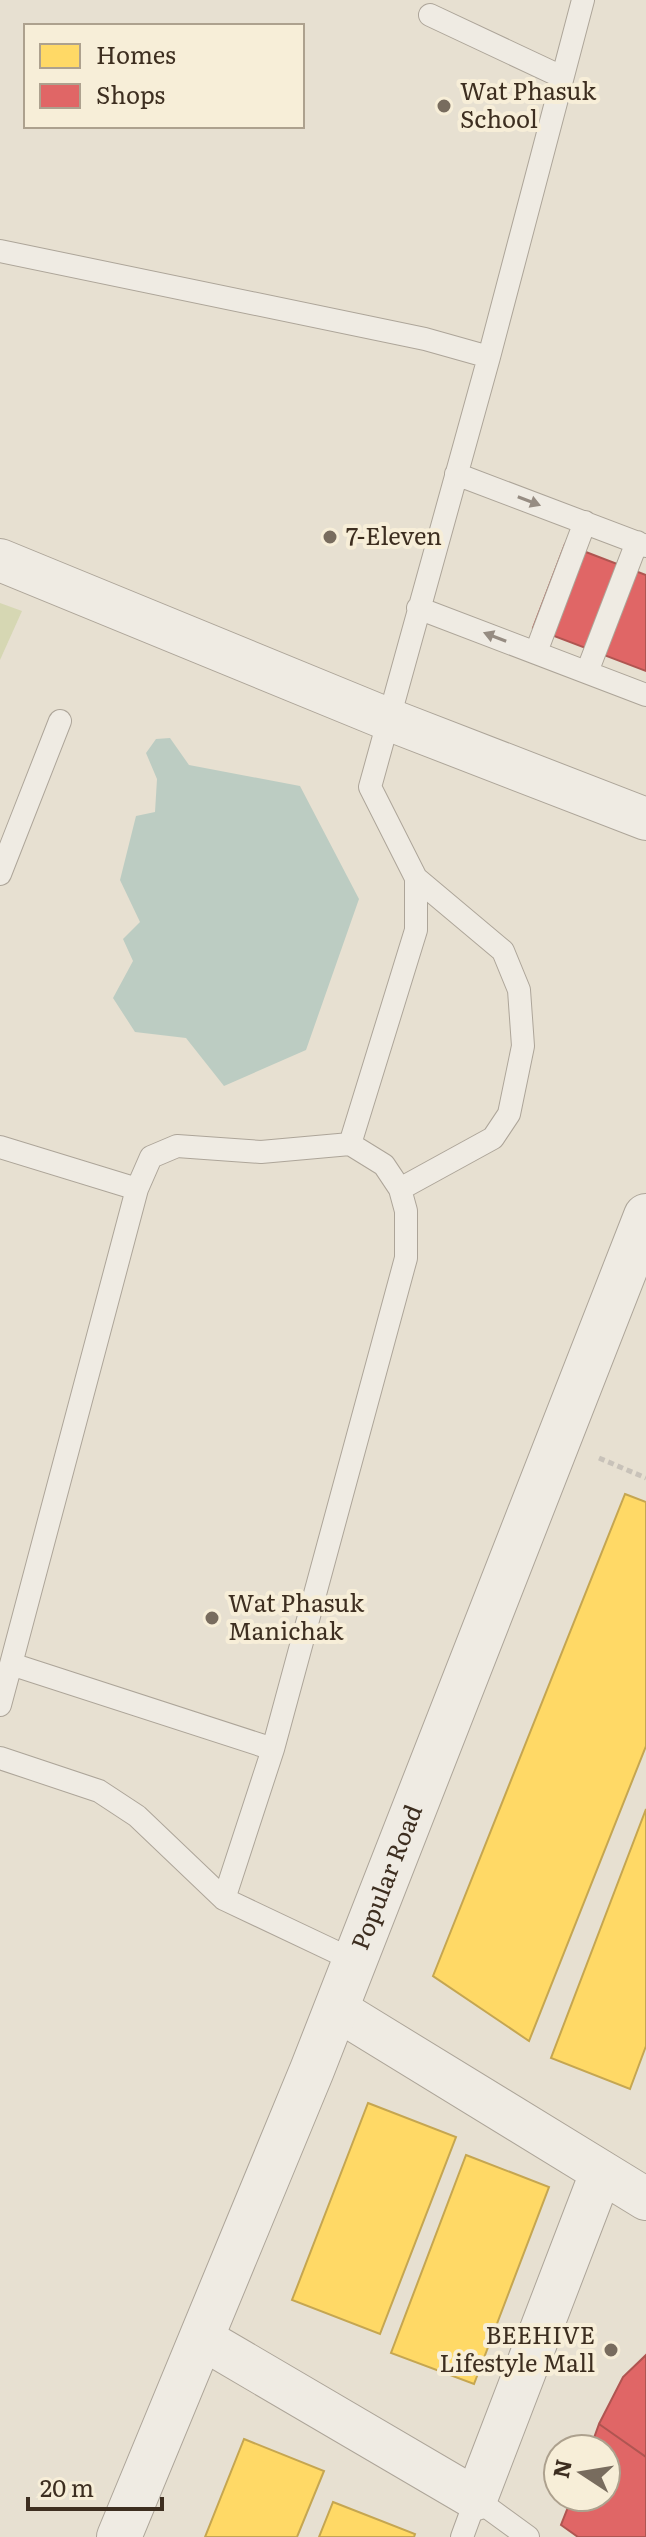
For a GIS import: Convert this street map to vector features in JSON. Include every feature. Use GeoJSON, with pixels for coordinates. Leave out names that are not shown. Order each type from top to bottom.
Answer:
{"type":"FeatureCollection","features":[{"type":"Feature","properties":{"kind":"street"},"geometry":{"type":"LineString","coordinates":[[0,560],[390,720],[646,819]]}},
{"type":"Feature","properties":{"kind":"street","name":"Popular Road"},"geometry":{"type":"LineString","coordinates":[[119,2537],[203,2339],[336,2009],[646,1216]]}},
{"type":"Feature","properties":{"kind":"street"},"geometry":{"type":"LineString","coordinates":[[336,2009],[646,2198]]}},
{"type":"Feature","properties":{"kind":"street"},"geometry":{"type":"LineString","coordinates":[[203,2339],[469,2518],[601,2173]]}},
{"type":"Feature","properties":{"kind":"lane"},"geometry":{"type":"LineString","coordinates":[[400,1189],[493,1138],[509,1114],[523,1046],[519,990],[503,951],[416,878],[370,787],[489,357],[583,0]]}},
{"type":"Feature","properties":{"kind":"lane"},"geometry":{"type":"LineString","coordinates":[[430,15],[562,77]]}},
{"type":"Feature","properties":{"kind":"lane"},"geometry":{"type":"LineString","coordinates":[[0,251],[425,339],[489,357]]}},
{"type":"Feature","properties":{"kind":"lane"},"geometry":{"type":"LineString","coordinates":[[456,474],[641,544],[587,672]]}},
{"type":"Feature","properties":{"kind":"lane"},"geometry":{"type":"LineString","coordinates":[[536,652],[585,522]]}},
{"type":"Feature","properties":{"kind":"lane"},"geometry":{"type":"LineString","coordinates":[[418,608],[587,672],[644,686]]}},
{"type":"Feature","properties":{"kind":"lane"},"geometry":{"type":"LineString","coordinates":[[0,874],[60,721]]}},
{"type":"Feature","properties":{"kind":"lane"},"geometry":{"type":"LineString","coordinates":[[350,1144],[416,930],[416,878]]}},
{"type":"Feature","properties":{"kind":"lane"},"geometry":{"type":"LineString","coordinates":[[0,1705],[137,1189],[151,1157],[177,1146],[261,1152],[350,1144],[384,1165],[400,1189],[406,1211],[406,1258],[273,1749],[224,1899]]}},
{"type":"Feature","properties":{"kind":"lane"},"geometry":{"type":"LineString","coordinates":[[0,1148],[137,1189]]}},
{"type":"Feature","properties":{"kind":"lane"},"geometry":{"type":"LineString","coordinates":[[11,1664],[273,1749]]}},
{"type":"Feature","properties":{"kind":"lane"},"geometry":{"type":"LineString","coordinates":[[0,1758],[99,1791],[137,1816],[224,1899],[355,1961]]}},
{"type":"Feature","properties":{"kind":"lane"},"geometry":{"type":"LineString","coordinates":[[469,2518],[528,2537]]}},
{"type":"Feature","properties":{"kind":"green space"},"geometry":{"type":"Polygon","coordinates":[[[0,603],[22,611],[0,660],[0,603]]]}},
{"type":"Feature","properties":{"kind":"shaded area"},"geometry":{"type":"Polygon","coordinates":[[[170,738],[189,765],[300,786],[359,899],[306,1050],[224,1086],[186,1038],[135,1032],[113,998],[133,961],[123,939],[140,922],[120,880],[136,816],[155,812],[157,779],[146,753],[156,739],[170,738]]]}},
{"type":"Feature","properties":{"kind":"building: Homes"},"geometry":{"type":"Polygon","coordinates":[[[625,1494],[646,1502],[646,1746],[529,2041],[433,1976],[625,1494]]]}},
{"type":"Feature","properties":{"kind":"building: Homes"},"geometry":{"type":"Polygon","coordinates":[[[646,1809],[646,2046],[630,2089],[551,2058],[646,1809]]]}},
{"type":"Feature","properties":{"kind":"building: Homes"},"geometry":{"type":"Polygon","coordinates":[[[368,2103],[456,2137],[380,2334],[292,2300],[368,2103]]]}},
{"type":"Feature","properties":{"kind":"building: Homes"},"geometry":{"type":"Polygon","coordinates":[[[466,2155],[549,2187],[474,2384],[391,2353],[466,2155]]]}},
{"type":"Feature","properties":{"kind":"building: Homes"},"geometry":{"type":"Polygon","coordinates":[[[244,2439],[324,2471],[297,2537],[205,2537],[244,2439]]]}},
{"type":"Feature","properties":{"kind":"building: Homes"},"geometry":{"type":"Polygon","coordinates":[[[333,2502],[415,2534],[414,2537],[319,2537],[333,2502]]]}},
{"type":"Feature","properties":{"kind":"building: Shops"},"geometry":{"type":"Polygon","coordinates":[[[565,544],[646,575],[646,671],[533,628],[565,544]]]}},
{"type":"Feature","properties":{"kind":"building: Shops"},"geometry":{"type":"Polygon","coordinates":[[[646,2355],[646,2457],[622,2440],[622,2433],[612,2433],[599,2424],[623,2377],[646,2355]]]}},
{"type":"Feature","properties":{"kind":"building: Shops"},"geometry":{"type":"Polygon","coordinates":[[[599,2424],[612,2433],[596,2433],[599,2424]]]}},
{"type":"Feature","properties":{"kind":"building: Shops"},"geometry":{"type":"Polygon","coordinates":[[[622,2440],[646,2457],[646,2537],[578,2537],[561,2525],[566,2513],[622,2513],[622,2440]]]}},
{"type":"Feature","properties":{"kind":"place","name":"Wat Phasuk School"},"geometry":{"type":"Point","coordinates":[444,106]}},
{"type":"Feature","properties":{"kind":"place","name":"7-Eleven"},"geometry":{"type":"Point","coordinates":[330,537]}},
{"type":"Feature","properties":{"kind":"place","name":"Wat Phasuk Manichak"},"geometry":{"type":"Point","coordinates":[212,1618]}},
{"type":"Feature","properties":{"kind":"place","name":"BEEHIVE Lifestyle Mall"},"geometry":{"type":"Point","coordinates":[611,2350]}}]}
